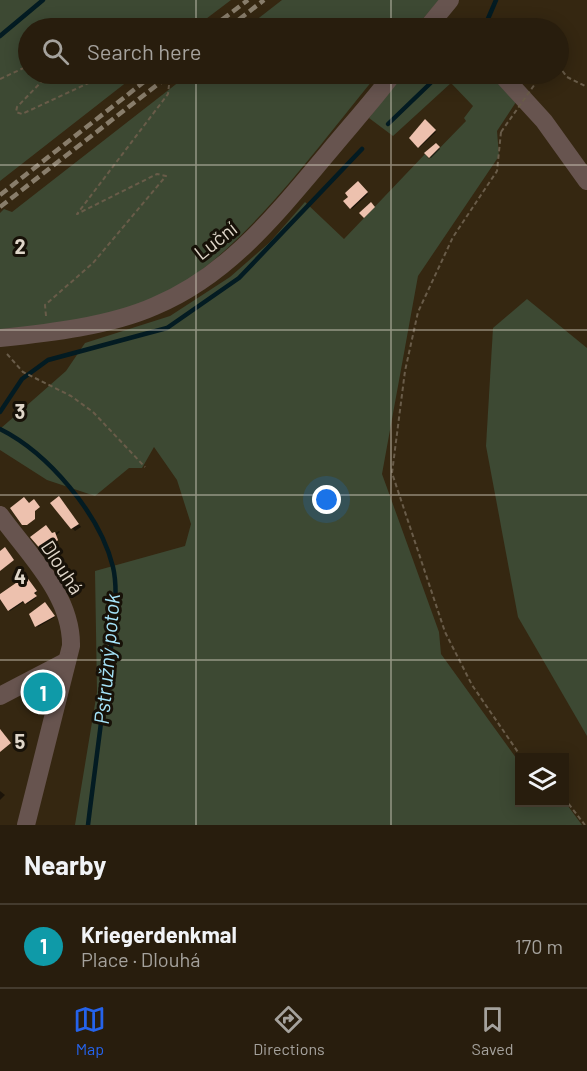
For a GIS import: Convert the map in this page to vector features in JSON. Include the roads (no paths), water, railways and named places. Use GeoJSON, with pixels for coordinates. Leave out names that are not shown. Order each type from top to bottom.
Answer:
{"type":"FeatureCollection","features":[{"type":"Feature","properties":{"kind":"street"},"geometry":{"type":"LineString","coordinates":[[440,18],[450,0]]}},
{"type":"Feature","properties":{"kind":"street","name":"Luční"},"geometry":{"type":"LineString","coordinates":[[2,344],[126,317],[156,306],[215,271],[260,234],[385,84]]}},
{"type":"Feature","properties":{"kind":"street"},"geometry":{"type":"LineString","coordinates":[[510,84],[544,121],[587,181]]}},
{"type":"Feature","properties":{"kind":"street","name":"Dlouhá"},"geometry":{"type":"LineString","coordinates":[[0,515],[62,604],[71,629],[68,661],[26,825]]}},
{"type":"Feature","properties":{"kind":"street"},"geometry":{"type":"LineString","coordinates":[[0,696],[68,661]]}},
{"type":"Feature","properties":{"kind":"waterway"},"geometry":{"type":"LineString","coordinates":[[22,18],[43,0]]}},
{"type":"Feature","properties":{"kind":"waterway"},"geometry":{"type":"LineString","coordinates":[[488,18],[496,0]]}},
{"type":"Feature","properties":{"kind":"waterway"},"geometry":{"type":"LineString","coordinates":[[0,36],[18,21]]}},
{"type":"Feature","properties":{"kind":"waterway"},"geometry":{"type":"LineString","coordinates":[[388,124],[430,84]]}},
{"type":"Feature","properties":{"kind":"waterway"},"geometry":{"type":"LineString","coordinates":[[0,412],[22,379],[48,360],[167,328],[239,278],[362,149]]}},
{"type":"Feature","properties":{"kind":"waterway","name":"Pstružný potok"},"geometry":{"type":"LineString","coordinates":[[0,429],[36,453],[70,487],[97,526],[113,567],[116,592],[114,621],[88,825]]}},
{"type":"Feature","properties":{"kind":"railway"},"geometry":{"type":"LineString","coordinates":[[224,18],[248,0]]}},
{"type":"Feature","properties":{"kind":"railway"},"geometry":{"type":"LineString","coordinates":[[241,18],[264,0]]}},
{"type":"Feature","properties":{"kind":"railway"},"geometry":{"type":"LineString","coordinates":[[0,195],[141,84]]}},
{"type":"Feature","properties":{"kind":"railway"},"geometry":{"type":"LineString","coordinates":[[0,207],[158,84]]}},
{"type":"Feature","properties":{"kind":"place","name":"Kriegerdenkmal"},"geometry":{"type":"Point","coordinates":[43,692]}}]}
